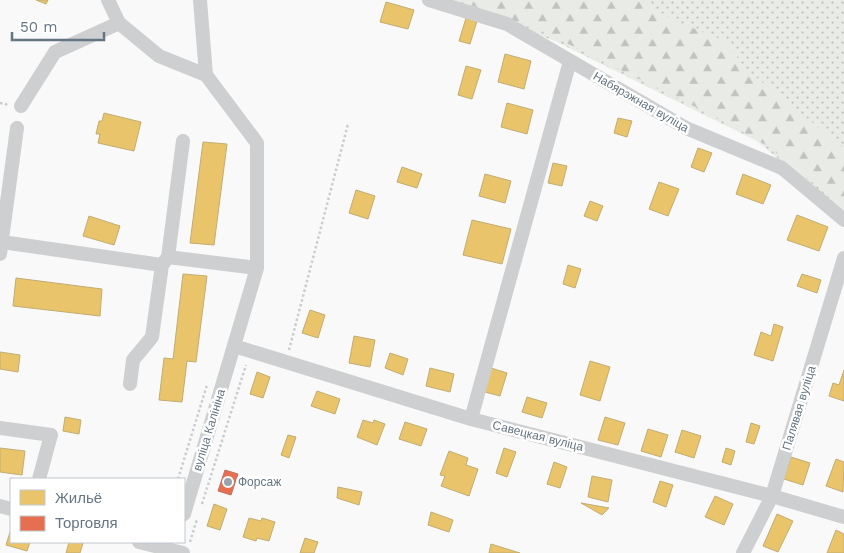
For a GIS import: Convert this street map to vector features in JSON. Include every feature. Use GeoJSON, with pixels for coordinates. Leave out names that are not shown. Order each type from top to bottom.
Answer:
{"type":"FeatureCollection","features":[{"type":"Feature","properties":{"kind":"street"},"geometry":{"type":"LineString","coordinates":[[108,0],[119,24],[159,56],[206,74],[199,1]]}},
{"type":"Feature","properties":{"kind":"street","name":"Набярэжная вуліца"},"geometry":{"type":"LineString","coordinates":[[429,0],[507,24],[686,128],[782,168],[844,220]]}},
{"type":"Feature","properties":{"kind":"street"},"geometry":{"type":"LineString","coordinates":[[21,106],[55,52],[119,24]]}},
{"type":"Feature","properties":{"kind":"street"},"geometry":{"type":"LineString","coordinates":[[471,419],[570,61]]}},
{"type":"Feature","properties":{"kind":"street","name":"вуліца Калініна"},"geometry":{"type":"LineString","coordinates":[[185,511],[257,268],[257,143],[206,74]]}},
{"type":"Feature","properties":{"kind":"street"},"geometry":{"type":"LineString","coordinates":[[16,128],[1,248],[257,268]]}},
{"type":"Feature","properties":{"kind":"street"},"geometry":{"type":"LineString","coordinates":[[130,384],[133,360],[152,336],[183,142]]}},
{"type":"Feature","properties":{"kind":"street","name":"Палявая вуліца"},"geometry":{"type":"LineString","coordinates":[[743,553],[772,496],[844,258]]}},
{"type":"Feature","properties":{"kind":"street","name":"Савецкая вуліца"},"geometry":{"type":"LineString","coordinates":[[234,346],[471,419],[772,496],[844,517]]}},
{"type":"Feature","properties":{"kind":"street"},"geometry":{"type":"LineString","coordinates":[[0,428],[50,435],[39,478]]}},
{"type":"Feature","properties":{"kind":"street"},"geometry":{"type":"LineString","coordinates":[[146,543],[179,548]]}},
{"type":"Feature","properties":{"kind":"path"},"geometry":{"type":"LineString","coordinates":[[286,362],[348,124]]}},
{"type":"Feature","properties":{"kind":"path"},"geometry":{"type":"LineString","coordinates":[[201,506],[246,365]]}},
{"type":"Feature","properties":{"kind":"path"},"geometry":{"type":"LineString","coordinates":[[178,478],[208,384]]}},
{"type":"Feature","properties":{"kind":"path"},"geometry":{"type":"LineString","coordinates":[[185,538],[198,515]]}},
{"type":"Feature","properties":{"kind":"green space"},"geometry":{"type":"Polygon","coordinates":[[[448,0],[844,0],[844,214],[757,141],[557,42],[448,0]]]}},
{"type":"Feature","properties":{"kind":"green space"},"geometry":{"type":"Polygon","coordinates":[[[456,0],[640,0],[673,20],[725,41],[747,70],[844,148],[844,208],[768,146],[722,120],[538,29],[456,0]]]}},
{"type":"Feature","properties":{"kind":"building: Жильё"},"geometry":{"type":"Polygon","coordinates":[[[36,0],[48,0],[46,4],[36,0]]]}},
{"type":"Feature","properties":{"kind":"building: Жильё"},"geometry":{"type":"Polygon","coordinates":[[[386,2],[414,10],[408,29],[380,22],[386,2]]]}},
{"type":"Feature","properties":{"kind":"building: Жильё"},"geometry":{"type":"Polygon","coordinates":[[[466,18],[477,21],[470,44],[459,41],[466,18]]]}},
{"type":"Feature","properties":{"kind":"building: Жильё"},"geometry":{"type":"Polygon","coordinates":[[[505,54],[531,61],[524,89],[498,82],[505,54]]]}},
{"type":"Feature","properties":{"kind":"building: Жильё"},"geometry":{"type":"Polygon","coordinates":[[[466,66],[481,70],[472,99],[458,95],[466,66]]]}},
{"type":"Feature","properties":{"kind":"building: Жильё"},"geometry":{"type":"Polygon","coordinates":[[[507,103],[533,110],[527,134],[501,127],[507,103]]]}},
{"type":"Feature","properties":{"kind":"building: Жильё"},"geometry":{"type":"Polygon","coordinates":[[[104,113],[141,122],[134,151],[98,143],[100,134],[96,134],[99,121],[102,121],[104,113]]]}},
{"type":"Feature","properties":{"kind":"building: Жильё"},"geometry":{"type":"Polygon","coordinates":[[[618,118],[632,121],[627,137],[614,133],[618,118]]]}},
{"type":"Feature","properties":{"kind":"building: Жильё"},"geometry":{"type":"Polygon","coordinates":[[[203,142],[227,144],[214,245],[190,243],[203,142]]]}},
{"type":"Feature","properties":{"kind":"building: Жильё"},"geometry":{"type":"Polygon","coordinates":[[[698,148],[712,153],[704,172],[691,167],[698,148]]]}},
{"type":"Feature","properties":{"kind":"building: Жильё"},"geometry":{"type":"Polygon","coordinates":[[[553,163],[567,166],[562,186],[548,183],[553,163]]]}},
{"type":"Feature","properties":{"kind":"building: Жильё"},"geometry":{"type":"Polygon","coordinates":[[[402,167],[422,174],[417,188],[397,182],[402,167]]]}},
{"type":"Feature","properties":{"kind":"building: Жильё"},"geometry":{"type":"Polygon","coordinates":[[[485,174],[511,181],[505,203],[479,196],[485,174]]]}},
{"type":"Feature","properties":{"kind":"building: Жильё"},"geometry":{"type":"Polygon","coordinates":[[[743,174],[771,185],[763,204],[736,194],[743,174]]]}},
{"type":"Feature","properties":{"kind":"building: Жильё"},"geometry":{"type":"Polygon","coordinates":[[[659,182],[679,189],[668,216],[649,209],[659,182]]]}},
{"type":"Feature","properties":{"kind":"building: Жильё"},"geometry":{"type":"Polygon","coordinates":[[[356,190],[375,196],[368,219],[349,213],[356,190]]]}},
{"type":"Feature","properties":{"kind":"building: Жильё"},"geometry":{"type":"Polygon","coordinates":[[[590,201],[603,206],[597,221],[584,216],[590,201]]]}},
{"type":"Feature","properties":{"kind":"building: Жильё"},"geometry":{"type":"Polygon","coordinates":[[[797,215],[828,227],[819,251],[787,240],[797,215]]]}},
{"type":"Feature","properties":{"kind":"building: Жильё"},"geometry":{"type":"Polygon","coordinates":[[[89,216],[120,226],[114,245],[83,236],[89,216]]]}},
{"type":"Feature","properties":{"kind":"building: Жильё"},"geometry":{"type":"Polygon","coordinates":[[[472,220],[511,229],[502,264],[463,255],[472,220]]]}},
{"type":"Feature","properties":{"kind":"building: Жильё"},"geometry":{"type":"Polygon","coordinates":[[[568,265],[581,269],[575,288],[563,284],[568,265]]]}},
{"type":"Feature","properties":{"kind":"building: Жильё"},"geometry":{"type":"Polygon","coordinates":[[[183,274],[207,276],[196,362],[187,361],[182,402],[159,400],[164,358],[173,359],[183,274]]]}},
{"type":"Feature","properties":{"kind":"building: Жильё"},"geometry":{"type":"Polygon","coordinates":[[[802,274],[821,280],[817,293],[797,286],[802,274]]]}},
{"type":"Feature","properties":{"kind":"building: Жильё"},"geometry":{"type":"Polygon","coordinates":[[[16,278],[102,289],[100,316],[13,306],[16,278]]]}},
{"type":"Feature","properties":{"kind":"building: Жильё"},"geometry":{"type":"Polygon","coordinates":[[[310,310],[325,315],[318,338],[302,333],[310,310]]]}},
{"type":"Feature","properties":{"kind":"building: Жильё"},"geometry":{"type":"Polygon","coordinates":[[[774,324],[783,327],[773,361],[754,355],[761,332],[771,336],[774,324]]]}},
{"type":"Feature","properties":{"kind":"building: Жильё"},"geometry":{"type":"Polygon","coordinates":[[[354,336],[375,340],[370,367],[349,363],[354,336]]]}},
{"type":"Feature","properties":{"kind":"building: Жильё"},"geometry":{"type":"Polygon","coordinates":[[[0,352],[20,355],[18,372],[0,369],[0,352]]]}},
{"type":"Feature","properties":{"kind":"building: Жильё"},"geometry":{"type":"Polygon","coordinates":[[[390,353],[408,359],[403,375],[385,368],[390,353]]]}},
{"type":"Feature","properties":{"kind":"building: Жильё"},"geometry":{"type":"Polygon","coordinates":[[[590,361],[610,367],[600,401],[580,395],[590,361]]]}},
{"type":"Feature","properties":{"kind":"building: Жильё"},"geometry":{"type":"Polygon","coordinates":[[[430,368],[454,374],[450,392],[426,386],[430,368]]]}},
{"type":"Feature","properties":{"kind":"building: Жильё"},"geometry":{"type":"Polygon","coordinates":[[[491,368],[507,373],[500,396],[485,392],[491,368]]]}},
{"type":"Feature","properties":{"kind":"building: Жильё"},"geometry":{"type":"Polygon","coordinates":[[[844,370],[844,401],[829,396],[833,383],[839,385],[844,370]]]}},
{"type":"Feature","properties":{"kind":"building: Жильё"},"geometry":{"type":"Polygon","coordinates":[[[257,372],[270,377],[263,398],[250,394],[257,372]]]}},
{"type":"Feature","properties":{"kind":"building: Жильё"},"geometry":{"type":"Polygon","coordinates":[[[317,391],[340,399],[335,414],[311,406],[317,391]]]}},
{"type":"Feature","properties":{"kind":"building: Жильё"},"geometry":{"type":"Polygon","coordinates":[[[527,397],[547,403],[542,418],[522,412],[527,397]]]}},
{"type":"Feature","properties":{"kind":"building: Жильё"},"geometry":{"type":"Polygon","coordinates":[[[65,417],[81,420],[79,434],[63,431],[65,417]]]}},
{"type":"Feature","properties":{"kind":"building: Жильё"},"geometry":{"type":"Polygon","coordinates":[[[605,417],[625,423],[618,445],[598,440],[605,417]]]}},
{"type":"Feature","properties":{"kind":"building: Жильё"},"geometry":{"type":"Polygon","coordinates":[[[363,420],[373,423],[374,420],[385,424],[377,445],[357,437],[363,420]]]}},
{"type":"Feature","properties":{"kind":"building: Жильё"},"geometry":{"type":"Polygon","coordinates":[[[405,422],[427,429],[421,446],[399,439],[405,422]]]}},
{"type":"Feature","properties":{"kind":"building: Жильё"},"geometry":{"type":"Polygon","coordinates":[[[751,423],[760,426],[754,444],[746,442],[751,423]]]}},
{"type":"Feature","properties":{"kind":"building: Жильё"},"geometry":{"type":"Polygon","coordinates":[[[648,429],[668,435],[661,457],[641,451],[648,429]]]}},
{"type":"Feature","properties":{"kind":"building: Жильё"},"geometry":{"type":"Polygon","coordinates":[[[682,430],[701,436],[694,458],[675,452],[682,430]]]}},
{"type":"Feature","properties":{"kind":"building: Жильё"},"geometry":{"type":"Polygon","coordinates":[[[288,435],[296,437],[289,458],[281,455],[288,435]]]}},
{"type":"Feature","properties":{"kind":"building: Жильё"},"geometry":{"type":"Polygon","coordinates":[[[0,448],[25,451],[22,475],[0,472],[0,448]]]}},
{"type":"Feature","properties":{"kind":"building: Жильё"},"geometry":{"type":"Polygon","coordinates":[[[504,448],[516,452],[507,477],[496,473],[504,448]]]}},
{"type":"Feature","properties":{"kind":"building: Жильё"},"geometry":{"type":"Polygon","coordinates":[[[726,448],[735,451],[731,465],[722,462],[726,448]]]}},
{"type":"Feature","properties":{"kind":"building: Жильё"},"geometry":{"type":"Polygon","coordinates":[[[449,451],[468,458],[466,465],[478,469],[469,496],[441,486],[445,476],[440,475],[449,451]]]}},
{"type":"Feature","properties":{"kind":"building: Жильё"},"geometry":{"type":"Polygon","coordinates":[[[791,457],[810,463],[803,485],[784,479],[791,457]]]}},
{"type":"Feature","properties":{"kind":"building: Жильё"},"geometry":{"type":"Polygon","coordinates":[[[836,459],[844,462],[843,492],[826,486],[836,459]]]}},
{"type":"Feature","properties":{"kind":"building: Жильё"},"geometry":{"type":"Polygon","coordinates":[[[554,462],[567,467],[560,488],[547,484],[554,462]]]}},
{"type":"Feature","properties":{"kind":"building: Жильё"},"geometry":{"type":"Polygon","coordinates":[[[592,476],[612,480],[608,502],[588,497],[592,476]]]}},
{"type":"Feature","properties":{"kind":"building: Жильё"},"geometry":{"type":"Polygon","coordinates":[[[660,481],[673,485],[666,507],[653,502],[660,481]]]}},
{"type":"Feature","properties":{"kind":"building: Жильё"},"geometry":{"type":"Polygon","coordinates":[[[338,487],[362,492],[359,505],[337,498],[338,487]]]}},
{"type":"Feature","properties":{"kind":"building: Жильё"},"geometry":{"type":"Polygon","coordinates":[[[715,496],[733,504],[724,525],[705,517],[715,496]]]}},
{"type":"Feature","properties":{"kind":"building: Жильё"},"geometry":{"type":"Polygon","coordinates":[[[581,503],[609,508],[602,515],[581,503]]]}},
{"type":"Feature","properties":{"kind":"building: Жильё"},"geometry":{"type":"Polygon","coordinates":[[[214,504],[227,509],[220,530],[207,526],[214,504]]]}},
{"type":"Feature","properties":{"kind":"building: Жильё"},"geometry":{"type":"Polygon","coordinates":[[[431,512],[453,520],[449,532],[428,525],[431,512]]]}},
{"type":"Feature","properties":{"kind":"building: Жильё"},"geometry":{"type":"Polygon","coordinates":[[[777,514],[793,521],[778,552],[763,546],[777,514]]]}},
{"type":"Feature","properties":{"kind":"building: Жильё"},"geometry":{"type":"Polygon","coordinates":[[[249,518],[261,521],[262,518],[275,522],[269,541],[257,538],[256,541],[243,537],[249,518]]]}},
{"type":"Feature","properties":{"kind":"building: Жильё"},"geometry":{"type":"Polygon","coordinates":[[[836,530],[844,534],[844,553],[827,553],[836,530]]]}},
{"type":"Feature","properties":{"kind":"building: Жильё"},"geometry":{"type":"Polygon","coordinates":[[[10,532],[10,543],[30,543],[27,551],[6,545],[10,532]]]}},
{"type":"Feature","properties":{"kind":"building: Жильё"},"geometry":{"type":"Polygon","coordinates":[[[305,538],[318,542],[314,553],[300,553],[305,538]]]}},
{"type":"Feature","properties":{"kind":"building: Жильё"},"geometry":{"type":"Polygon","coordinates":[[[69,543],[83,543],[80,553],[66,553],[69,543]]]}},
{"type":"Feature","properties":{"kind":"building: Жильё"},"geometry":{"type":"Polygon","coordinates":[[[491,544],[520,553],[489,553],[491,544]]]}},
{"type":"Feature","properties":{"kind":"building: Торговля","name":"Форсаж"},"geometry":{"type":"Polygon","coordinates":[[[225,470],[238,474],[231,495],[218,491],[225,470]]]}},
{"type":"Feature","properties":{"kind":"place","name":"Форсаж"},"geometry":{"type":"Point","coordinates":[228,482]}}]}
